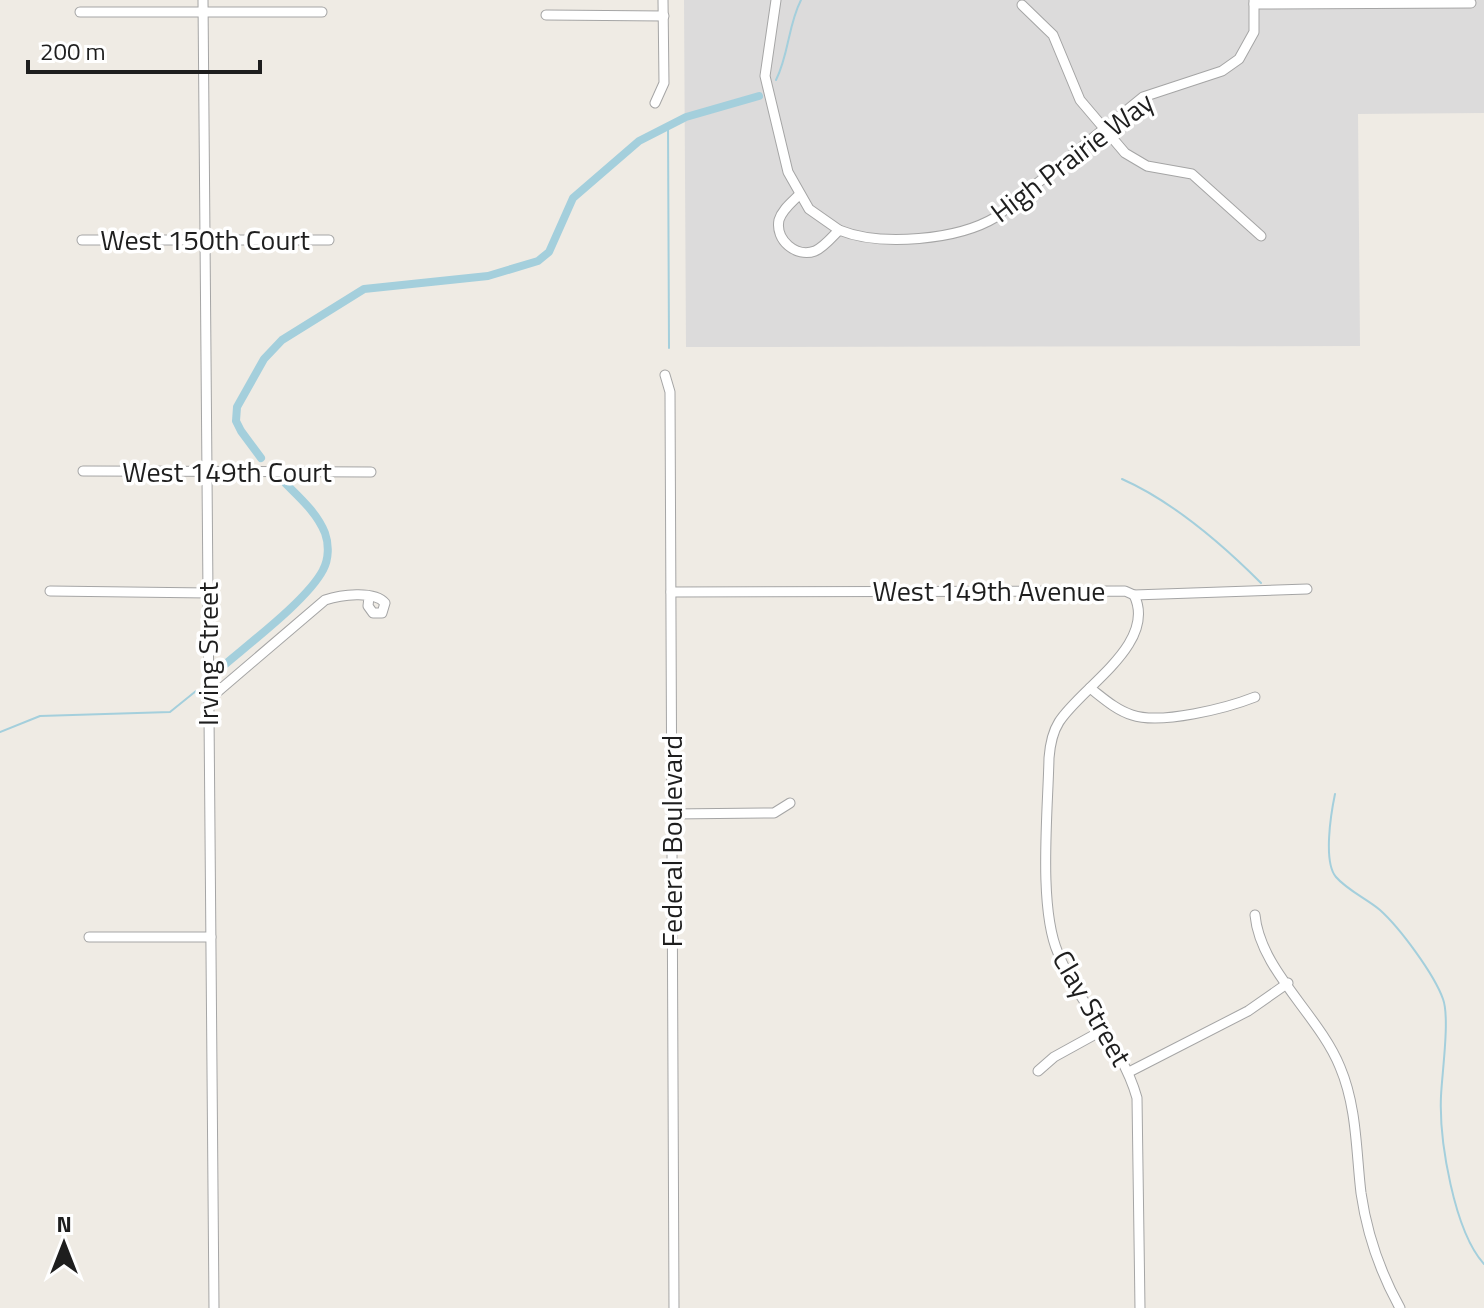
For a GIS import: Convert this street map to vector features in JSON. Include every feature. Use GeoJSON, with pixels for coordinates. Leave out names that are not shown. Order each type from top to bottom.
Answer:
{"type":"FeatureCollection","features":[{"type":"Feature","properties":{"kind":"street","name":"Irving Street"},"geometry":{"type":"LineString","coordinates":[[203,0],[214,1308]]}},
{"type":"Feature","properties":{"kind":"street"},"geometry":{"type":"LineString","coordinates":[[655,103],[664,83],[663,0]]}},
{"type":"Feature","properties":{"kind":"street","name":"High Prairie Way"},"geometry":{"type":"LineString","coordinates":[[776,0],[765,76],[788,172],[798,196],[818,217],[839,230],[869,237],[945,236],[970,230],[996,217],[1143,97],[1222,71],[1239,59],[1254,32],[1254,2]]}},
{"type":"Feature","properties":{"kind":"street"},"geometry":{"type":"LineString","coordinates":[[1254,2],[1471,3]]}},
{"type":"Feature","properties":{"kind":"street"},"geometry":{"type":"LineString","coordinates":[[1022,5],[1053,35],[1064,54],[1074,89],[1125,153],[1139,163],[1182,170],[1200,180],[1261,236]]}},
{"type":"Feature","properties":{"kind":"street"},"geometry":{"type":"LineString","coordinates":[[80,12],[322,12]]}},
{"type":"Feature","properties":{"kind":"street"},"geometry":{"type":"LineString","coordinates":[[546,15],[664,16]]}},
{"type":"Feature","properties":{"kind":"street"},"geometry":{"type":"LineString","coordinates":[[798,196],[780,219],[780,234],[787,245],[800,252],[815,251],[839,230]]}},
{"type":"Feature","properties":{"kind":"street","name":"West 150th Court"},"geometry":{"type":"LineString","coordinates":[[82,240],[329,240]]}},
{"type":"Feature","properties":{"kind":"street","name":"Federal Boulevard"},"geometry":{"type":"LineString","coordinates":[[665,375],[670,392],[674,1308]]}},
{"type":"Feature","properties":{"kind":"street","name":"West 149th Court"},"geometry":{"type":"LineString","coordinates":[[83,471],[371,472]]}},
{"type":"Feature","properties":{"kind":"street","name":"West 149th Avenue"},"geometry":{"type":"LineString","coordinates":[[671,592],[1125,591],[1134,595],[1307,589]]}},
{"type":"Feature","properties":{"kind":"street"},"geometry":{"type":"LineString","coordinates":[[50,591],[208,593]]}},
{"type":"Feature","properties":{"kind":"street","name":"Clay Street"},"geometry":{"type":"LineString","coordinates":[[1134,595],[1136,619],[1132,639],[1060,721],[1050,747],[1049,911],[1057,952],[1129,1072],[1140,1112],[1140,1308]]}},
{"type":"Feature","properties":{"kind":"street"},"geometry":{"type":"LineString","coordinates":[[209,699],[325,600],[336,596],[369,597]]}},
{"type":"Feature","properties":{"kind":"street"},"geometry":{"type":"LineString","coordinates":[[1090,688],[1124,711],[1151,718],[1233,706],[1255,697]]}},
{"type":"Feature","properties":{"kind":"street"},"geometry":{"type":"LineString","coordinates":[[672,814],[774,813],[790,803]]}},
{"type":"Feature","properties":{"kind":"street"},"geometry":{"type":"LineString","coordinates":[[1255,915],[1261,946],[1328,1040],[1341,1069],[1355,1128],[1366,1219],[1382,1271],[1400,1308]]}},
{"type":"Feature","properties":{"kind":"street"},"geometry":{"type":"LineString","coordinates":[[89,937],[211,937]]}},
{"type":"Feature","properties":{"kind":"street"},"geometry":{"type":"LineString","coordinates":[[1129,1072],[1248,1011],[1288,983]]}},
{"type":"Feature","properties":{"kind":"street"},"geometry":{"type":"LineString","coordinates":[[1038,1071],[1054,1057],[1103,1030]]}},
{"type":"Feature","properties":{"kind":"shaded area"},"geometry":{"type":"Polygon","coordinates":[[[684,0],[1484,0],[1484,113],[1358,114],[1360,346],[686,347],[684,0]]]}},
{"type":"Feature","properties":{"kind":"waterway"},"geometry":{"type":"LineString","coordinates":[[776,80],[801,0]]}},
{"type":"Feature","properties":{"kind":"waterway"},"geometry":{"type":"LineString","coordinates":[[261,458],[236,421],[237,407],[264,359],[282,340],[364,289],[488,276],[538,261],[549,252],[573,198],[639,141],[686,117],[759,96]]}},
{"type":"Feature","properties":{"kind":"waterway"},"geometry":{"type":"LineString","coordinates":[[668,125],[669,348]]}},
{"type":"Feature","properties":{"kind":"waterway"},"geometry":{"type":"LineString","coordinates":[[1122,479],[1160,499],[1196,525],[1261,583]]}},
{"type":"Feature","properties":{"kind":"waterway"},"geometry":{"type":"LineString","coordinates":[[215,673],[289,610],[325,566],[328,547],[322,526],[286,484]]}},
{"type":"Feature","properties":{"kind":"waterway"},"geometry":{"type":"LineString","coordinates":[[0,732],[40,716],[170,712],[196,691]]}},
{"type":"Feature","properties":{"kind":"waterway"},"geometry":{"type":"LineString","coordinates":[[1335,794],[1329,837],[1332,870],[1341,882],[1380,910],[1397,928],[1416,952],[1443,999],[1446,1032],[1441,1114],[1446,1160],[1464,1230],[1484,1264]]}}]}
